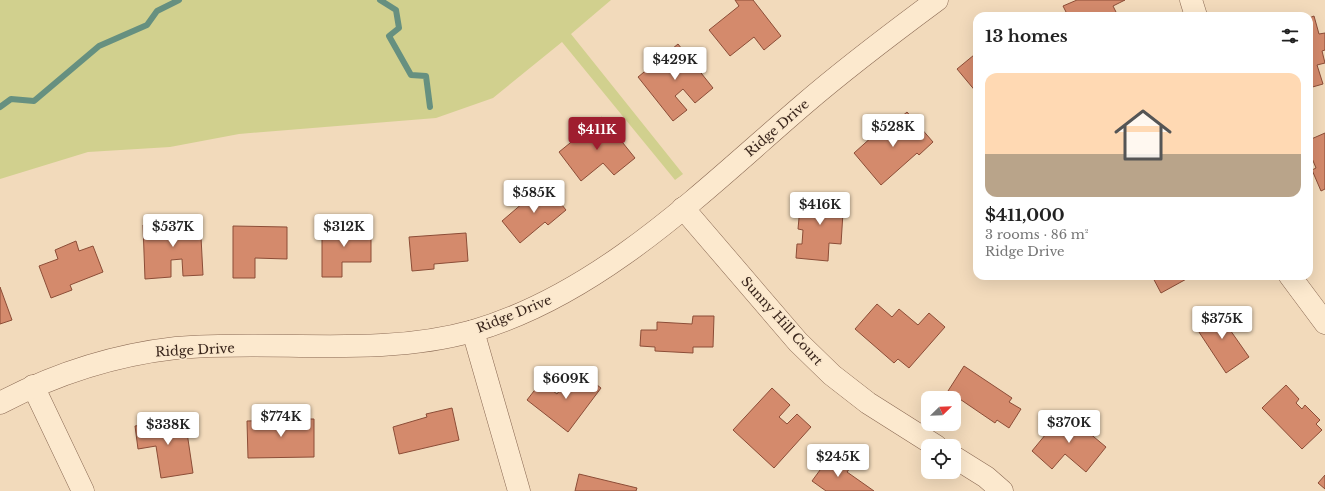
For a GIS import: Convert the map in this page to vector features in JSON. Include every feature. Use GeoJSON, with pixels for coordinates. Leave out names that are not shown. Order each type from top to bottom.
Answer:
{"type":"FeatureCollection","features":[{"type":"Feature","properties":{"kind":"street","name":"Ridge Drive"},"geometry":{"type":"LineString","coordinates":[[0,403],[33,386],[89,366],[133,355],[177,348],[402,343],[443,338],[473,331],[515,317],[585,280],[657,229],[805,104],[937,0]]}},
{"type":"Feature","properties":{"kind":"street"},"geometry":{"type":"LineString","coordinates":[[1191,0],[1195,12]]}},
{"type":"Feature","properties":{"kind":"street","name":"Sunny Hill Court"},"geometry":{"type":"LineString","coordinates":[[683,208],[798,342],[832,375],[868,403],[925,439]]}},
{"type":"Feature","properties":{"kind":"street"},"geometry":{"type":"LineString","coordinates":[[1293,280],[1325,323]]}},
{"type":"Feature","properties":{"kind":"street"},"geometry":{"type":"LineString","coordinates":[[473,331],[512,459],[519,491]]}},
{"type":"Feature","properties":{"kind":"street"},"geometry":{"type":"LineString","coordinates":[[33,386],[83,491]]}},
{"type":"Feature","properties":{"kind":"street"},"geometry":{"type":"LineString","coordinates":[[961,462],[986,478],[1002,491]]}},
{"type":"Feature","properties":{"kind":"shaded area"},"geometry":{"type":"Polygon","coordinates":[[[0,0],[611,0],[571,34],[683,174],[675,180],[562,42],[493,98],[436,118],[239,134],[170,147],[88,152],[0,179],[0,0]]]}},
{"type":"Feature","properties":{"kind":"building"},"geometry":{"type":"Polygon","coordinates":[[[735,0],[753,0],[781,36],[764,50],[754,37],[730,56],[709,30],[739,6],[735,0]]]}},
{"type":"Feature","properties":{"kind":"building"},"geometry":{"type":"Polygon","coordinates":[[[1077,0],[1125,0],[1113,6],[1116,12],[1066,12],[1063,6],[1077,0]]]}},
{"type":"Feature","properties":{"kind":"building"},"geometry":{"type":"Polygon","coordinates":[[[1313,16],[1319,34],[1325,33],[1325,50],[1322,51],[1325,63],[1317,65],[1323,84],[1313,87],[1313,16]]]}},
{"type":"Feature","properties":{"kind":"building"},"geometry":{"type":"Polygon","coordinates":[[[678,44],[713,88],[695,103],[683,89],[675,96],[687,110],[673,121],[638,77],[678,44]]]}},
{"type":"Feature","properties":{"kind":"building"},"geometry":{"type":"Polygon","coordinates":[[[973,56],[973,88],[957,69],[973,56]]]}},
{"type":"Feature","properties":{"kind":"building"},"geometry":{"type":"Polygon","coordinates":[[[907,112],[933,142],[919,155],[917,153],[881,185],[854,153],[883,127],[886,130],[907,112]]]}},
{"type":"Feature","properties":{"kind":"building"},"geometry":{"type":"Polygon","coordinates":[[[602,117],[635,158],[614,175],[603,163],[581,181],[559,152],[602,117]]]}},
{"type":"Feature","properties":{"kind":"building"},"geometry":{"type":"Polygon","coordinates":[[[1325,133],[1325,189],[1321,191],[1313,172],[1313,170],[1316,168],[1313,161],[1313,138],[1325,133]]]}},
{"type":"Feature","properties":{"kind":"building"},"geometry":{"type":"Polygon","coordinates":[[[545,184],[566,210],[548,225],[545,222],[520,243],[502,221],[545,184]]]}},
{"type":"Feature","properties":{"kind":"building"},"geometry":{"type":"Polygon","coordinates":[[[807,194],[844,197],[841,244],[829,243],[828,261],[796,258],[797,244],[802,244],[803,230],[798,229],[800,207],[806,208],[807,194]]]}},
{"type":"Feature","properties":{"kind":"building"},"geometry":{"type":"Polygon","coordinates":[[[200,218],[203,275],[183,276],[182,259],[171,260],[171,277],[145,279],[143,225],[182,223],[182,219],[200,218]]]}},
{"type":"Feature","properties":{"kind":"building"},"geometry":{"type":"Polygon","coordinates":[[[233,226],[287,227],[287,259],[255,258],[255,278],[233,278],[233,226]]]}},
{"type":"Feature","properties":{"kind":"building"},"geometry":{"type":"Polygon","coordinates":[[[322,227],[371,228],[371,262],[342,262],[342,277],[322,277],[322,227]]]}},
{"type":"Feature","properties":{"kind":"building"},"geometry":{"type":"Polygon","coordinates":[[[466,233],[468,261],[434,264],[434,269],[412,271],[409,237],[466,233]]]}},
{"type":"Feature","properties":{"kind":"building"},"geometry":{"type":"Polygon","coordinates":[[[76,241],[79,251],[93,246],[103,272],[70,285],[72,290],[51,298],[39,266],[58,259],[55,250],[76,241]]]}},
{"type":"Feature","properties":{"kind":"building"},"geometry":{"type":"Polygon","coordinates":[[[1154,280],[1185,280],[1161,293],[1154,280]]]}},
{"type":"Feature","properties":{"kind":"building"},"geometry":{"type":"Polygon","coordinates":[[[0,287],[12,320],[0,324],[0,287]]]}},
{"type":"Feature","properties":{"kind":"building"},"geometry":{"type":"Polygon","coordinates":[[[877,304],[892,317],[899,309],[918,325],[929,313],[945,327],[909,368],[898,359],[894,363],[855,329],[877,304]]]}},
{"type":"Feature","properties":{"kind":"building"},"geometry":{"type":"Polygon","coordinates":[[[1221,308],[1233,324],[1228,327],[1249,357],[1226,373],[1195,326],[1221,308]]]}},
{"type":"Feature","properties":{"kind":"building"},"geometry":{"type":"Polygon","coordinates":[[[693,316],[714,316],[713,347],[693,347],[693,353],[655,351],[655,347],[640,346],[641,330],[657,330],[657,322],[692,324],[693,316]]]}},
{"type":"Feature","properties":{"kind":"building"},"geometry":{"type":"Polygon","coordinates":[[[964,366],[1012,398],[1009,402],[1021,409],[1009,428],[997,420],[995,423],[961,400],[961,391],[948,391],[964,366]]]}},
{"type":"Feature","properties":{"kind":"building"},"geometry":{"type":"Polygon","coordinates":[[[576,369],[601,388],[568,432],[527,400],[541,382],[557,394],[576,369]]]}},
{"type":"Feature","properties":{"kind":"building"},"geometry":{"type":"Polygon","coordinates":[[[1286,385],[1299,399],[1296,403],[1302,409],[1305,405],[1320,420],[1316,424],[1322,430],[1302,449],[1262,408],[1286,385]]]}},
{"type":"Feature","properties":{"kind":"building"},"geometry":{"type":"Polygon","coordinates":[[[772,388],[790,405],[779,417],[787,424],[797,414],[811,427],[774,468],[733,430],[772,388]]]}},
{"type":"Feature","properties":{"kind":"building"},"geometry":{"type":"Polygon","coordinates":[[[452,408],[459,440],[399,454],[393,427],[427,417],[426,414],[452,408]]]}},
{"type":"Feature","properties":{"kind":"building"},"geometry":{"type":"Polygon","coordinates":[[[1064,412],[1106,447],[1086,472],[1065,454],[1052,469],[1032,451],[1064,412]]]}},
{"type":"Feature","properties":{"kind":"building"},"geometry":{"type":"Polygon","coordinates":[[[288,416],[303,416],[303,419],[314,419],[314,457],[248,458],[247,421],[288,420],[288,416]]]}},
{"type":"Feature","properties":{"kind":"building"},"geometry":{"type":"Polygon","coordinates":[[[185,419],[193,473],[161,478],[156,446],[138,449],[135,426],[185,419]]]}},
{"type":"Feature","properties":{"kind":"building"},"geometry":{"type":"Polygon","coordinates":[[[831,455],[850,468],[847,472],[874,491],[826,491],[812,481],[831,455]]]}},
{"type":"Feature","properties":{"kind":"building"},"geometry":{"type":"Polygon","coordinates":[[[579,474],[637,488],[636,491],[575,491],[579,474]]]}},
{"type":"Feature","properties":{"kind":"building"},"geometry":{"type":"Polygon","coordinates":[[[1325,475],[1325,489],[1318,483],[1325,475]]]}},
{"type":"Feature","properties":{"kind":"waterway"},"geometry":{"type":"LineString","coordinates":[[0,107],[11,99],[34,101],[99,46],[147,25],[157,11],[179,0]]}},
{"type":"Feature","properties":{"kind":"waterway"},"geometry":{"type":"LineString","coordinates":[[380,0],[396,10],[399,28],[389,36],[411,75],[426,76],[430,107]]}}]}
